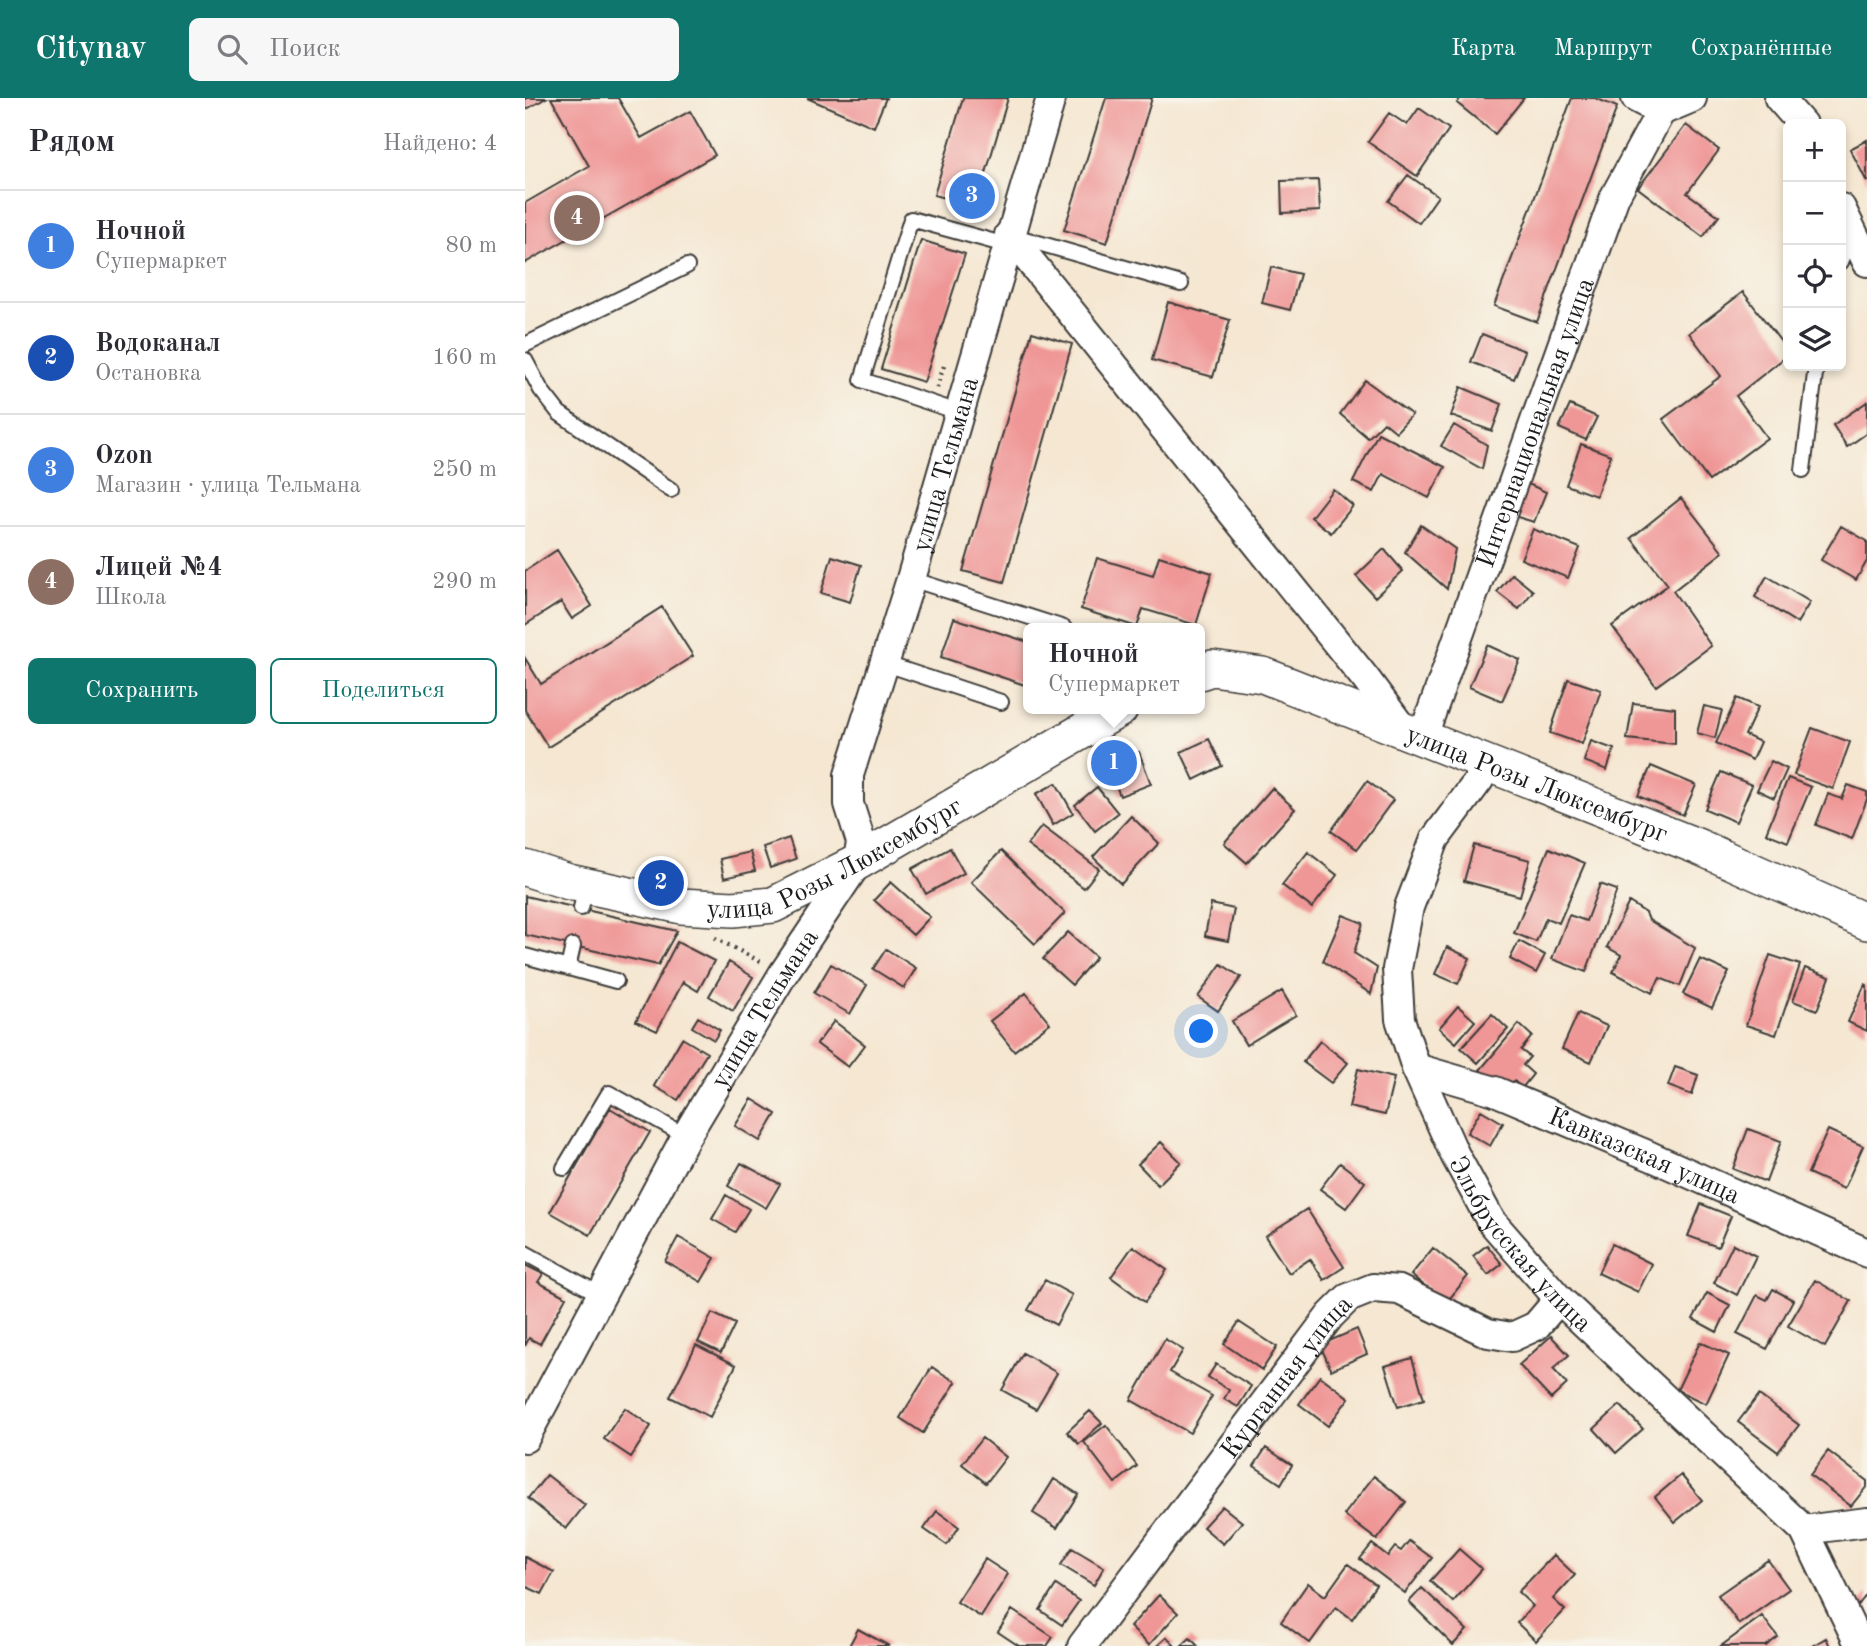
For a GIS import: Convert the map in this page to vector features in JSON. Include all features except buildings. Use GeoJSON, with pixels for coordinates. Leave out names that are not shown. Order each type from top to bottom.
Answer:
{"type":"FeatureCollection","features":[{"type":"Feature","properties":{"kind":"street","name":"улица Тельмана"},"geometry":{"type":"LineString","coordinates":[[525,1438],[686,1136],[783,974],[858,862],[861,842],[849,804],[849,775],[911,579],[1051,98]]}},
{"type":"Feature","properties":{"kind":"street"},"geometry":{"type":"LineString","coordinates":[[1654,104],[1692,98]]}},
{"type":"Feature","properties":{"kind":"street"},"geometry":{"type":"LineString","coordinates":[[1779,98],[1798,119]]}},
{"type":"Feature","properties":{"kind":"street","name":"Интернациональная улица"},"geometry":{"type":"LineString","coordinates":[[1414,736],[1615,196],[1654,104]]}},
{"type":"Feature","properties":{"kind":"street"},"geometry":{"type":"LineString","coordinates":[[1846,221],[1867,262]]}},
{"type":"Feature","properties":{"kind":"street"},"geometry":{"type":"LineString","coordinates":[[1008,240],[1414,736]]}},
{"type":"Feature","properties":{"kind":"street","name":"улица Розы Люксембург"},"geometry":{"type":"LineString","coordinates":[[1205,670],[1212,668],[1262,675],[1699,847],[1867,922]]}},
{"type":"Feature","properties":{"kind":"street","name":"улица Розы Люксембург"},"geometry":{"type":"LineString","coordinates":[[525,867],[583,897],[733,909],[773,905],[858,862],[1111,714]]}},
{"type":"Feature","properties":{"kind":"street","name":"Эльбрусская улица"},"geometry":{"type":"LineString","coordinates":[[1486,764],[1479,780],[1435,839],[1409,907],[1397,969],[1400,1019],[1416,1068],[1454,1155],[1491,1221],[1559,1299],[1804,1530],[1860,1646]]}},
{"type":"Feature","properties":{"kind":"street","name":"Кавказская улица"},"geometry":{"type":"LineString","coordinates":[[1416,1068],[1495,1091],[1650,1156],[1867,1253]]}},
{"type":"Feature","properties":{"kind":"street","name":"Курганная улица"},"geometry":{"type":"LineString","coordinates":[[1089,1643],[1330,1316],[1348,1298],[1373,1287],[1399,1290],[1487,1333],[1512,1337],[1536,1326],[1559,1299]]}},
{"type":"Feature","properties":{"kind":"street"},"geometry":{"type":"LineString","coordinates":[[1804,1530],[1867,1522]]}},
{"type":"Feature","properties":{"kind":"lane"},"geometry":{"type":"LineString","coordinates":[[958,412],[862,380],[911,219],[1008,240],[1181,284]]}},
{"type":"Feature","properties":{"kind":"lane"},"geometry":{"type":"LineString","coordinates":[[525,345],[687,266]]}},
{"type":"Feature","properties":{"kind":"lane"},"geometry":{"type":"LineString","coordinates":[[525,360],[541,390],[559,413],[671,490]]}},
{"type":"Feature","properties":{"kind":"lane"},"geometry":{"type":"LineString","coordinates":[[1804,470],[1815,371]]}},
{"type":"Feature","properties":{"kind":"lane"},"geometry":{"type":"LineString","coordinates":[[911,579],[1048,623]]}},
{"type":"Feature","properties":{"kind":"lane"},"geometry":{"type":"LineString","coordinates":[[883,663],[1001,702]]}},
{"type":"Feature","properties":{"kind":"lane"},"geometry":{"type":"LineString","coordinates":[[568,968],[572,946]]}},
{"type":"Feature","properties":{"kind":"lane"},"geometry":{"type":"LineString","coordinates":[[525,956],[616,981]]}},
{"type":"Feature","properties":{"kind":"lane"},"geometry":{"type":"LineString","coordinates":[[564,1168],[609,1093],[686,1136]]}},
{"type":"Feature","properties":{"kind":"lane"},"geometry":{"type":"LineString","coordinates":[[525,1253],[601,1295]]}},
{"type":"Feature","properties":{"kind":"place","name":"Ozon"},"geometry":{"type":"Point","coordinates":[972,196]}},
{"type":"Feature","properties":{"kind":"place","name":"Лицей №4"},"geometry":{"type":"Point","coordinates":[577,218]}},
{"type":"Feature","properties":{"kind":"place","name":"Ночной"},"geometry":{"type":"Point","coordinates":[1114,763]}},
{"type":"Feature","properties":{"kind":"place","name":"Водоканал"},"geometry":{"type":"Point","coordinates":[661,883]}}]}
